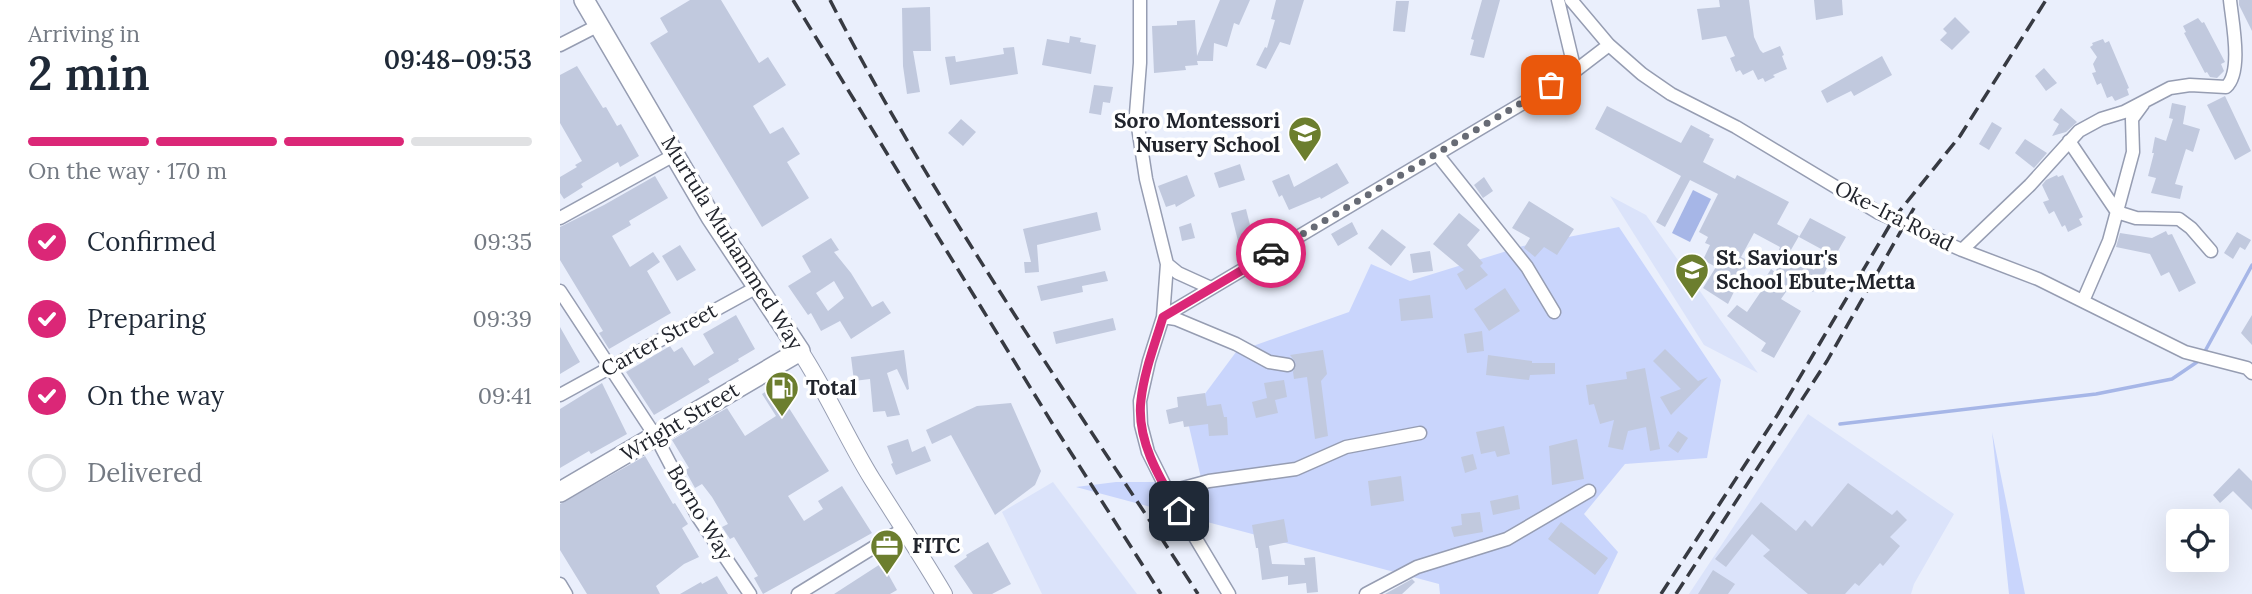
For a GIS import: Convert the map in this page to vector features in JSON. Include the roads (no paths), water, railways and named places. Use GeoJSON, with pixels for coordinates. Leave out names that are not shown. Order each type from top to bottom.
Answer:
{"type":"FeatureCollection","features":[{"type":"Feature","properties":{"kind":"highway","name":"Murtula Muhammed Way"},"geometry":{"type":"LineString","coordinates":[[584,0],[712,217],[800,351]]}},
{"type":"Feature","properties":{"kind":"highway","name":"Wright Street"},"geometry":{"type":"LineString","coordinates":[[560,492],[800,351]]}},
{"type":"Feature","properties":{"kind":"main road","name":"Murtula Muhammed Way"},"geometry":{"type":"LineString","coordinates":[[800,351],[820,382],[871,477],[944,594]]}},
{"type":"Feature","properties":{"kind":"street"},"geometry":{"type":"LineString","coordinates":[[1140,0],[1140,63],[1136,114],[1146,178],[1167,264],[1163,317],[1140,401],[1141,425],[1148,452],[1168,492],[1228,594]]}},
{"type":"Feature","properties":{"kind":"street"},"geometry":{"type":"LineString","coordinates":[[1558,0],[1574,71]]}},
{"type":"Feature","properties":{"kind":"street","name":"Oke-Ira Road"},"geometry":{"type":"LineString","coordinates":[[1571,0],[1609,46],[1642,74],[1671,94],[1736,127],[1879,213],[1962,250],[2038,279],[2185,352],[2250,368]]}},
{"type":"Feature","properties":{"kind":"street"},"geometry":{"type":"LineString","coordinates":[[1962,250],[2030,185],[2079,131],[2171,88],[2190,85],[2226,87],[2234,72],[2235,46],[2230,0]]}},
{"type":"Feature","properties":{"kind":"street"},"geometry":{"type":"LineString","coordinates":[[560,45],[599,25]]}},
{"type":"Feature","properties":{"kind":"street"},"geometry":{"type":"LineString","coordinates":[[1163,317],[1528,100],[1609,46]]}},
{"type":"Feature","properties":{"kind":"street"},"geometry":{"type":"LineString","coordinates":[[2083,301],[2109,241],[2117,212],[2133,152],[2132,119],[2145,101]]}},
{"type":"Feature","properties":{"kind":"street"},"geometry":{"type":"LineString","coordinates":[[2068,141],[2117,212],[2136,218],[2179,219],[2191,228],[2211,251]]}},
{"type":"Feature","properties":{"kind":"street"},"geometry":{"type":"LineString","coordinates":[[560,218],[676,154]]}},
{"type":"Feature","properties":{"kind":"street"},"geometry":{"type":"LineString","coordinates":[[1437,154],[1527,267],[1554,312]]}},
{"type":"Feature","properties":{"kind":"street"},"geometry":{"type":"LineString","coordinates":[[1167,264],[1178,273],[1211,288]]}},
{"type":"Feature","properties":{"kind":"street","name":"Carter Street"},"geometry":{"type":"LineString","coordinates":[[560,395],[758,286]]}},
{"type":"Feature","properties":{"kind":"street","name":"Borno Way"},"geometry":{"type":"LineString","coordinates":[[560,291],[656,437],[698,517],[750,594]]}},
{"type":"Feature","properties":{"kind":"street"},"geometry":{"type":"LineString","coordinates":[[1163,317],[1176,319],[1236,344],[1269,362],[1288,365]]}},
{"type":"Feature","properties":{"kind":"street"},"geometry":{"type":"LineString","coordinates":[[1168,492],[1209,481],[1296,469],[1346,447],[1420,433]]}},
{"type":"Feature","properties":{"kind":"street"},"geometry":{"type":"LineString","coordinates":[[1366,594],[1417,567],[1507,539],[1589,491]]}},
{"type":"Feature","properties":{"kind":"street"},"geometry":{"type":"LineString","coordinates":[[798,594],[905,528]]}},
{"type":"Feature","properties":{"kind":"street"},"geometry":{"type":"LineString","coordinates":[[560,584],[566,594]]}},
{"type":"Feature","properties":{"kind":"waterway"},"geometry":{"type":"LineString","coordinates":[[2204,353],[2252,265]]}},
{"type":"Feature","properties":{"kind":"waterway"},"geometry":{"type":"LineString","coordinates":[[1840,424],[2096,394],[2172,379],[2200,360]]}},
{"type":"Feature","properties":{"kind":"railway"},"geometry":{"type":"LineString","coordinates":[[793,0],[1052,423],[1161,594]]}},
{"type":"Feature","properties":{"kind":"railway"},"geometry":{"type":"LineString","coordinates":[[830,0],[914,153],[1006,302],[1198,594]]}},
{"type":"Feature","properties":{"kind":"railway"},"geometry":{"type":"LineString","coordinates":[[1661,594],[1778,414],[1894,218],[1960,136],[2046,0]]}},
{"type":"Feature","properties":{"kind":"railway"},"geometry":{"type":"LineString","coordinates":[[1676,594],[1827,361],[1914,208]]}},
{"type":"Feature","properties":{"kind":"place","name":"Soro Montessori Nusery School"},"geometry":{"type":"Point","coordinates":[1305,163]}},
{"type":"Feature","properties":{"kind":"place","name":"St. Saviour's School Ebute-Metta"},"geometry":{"type":"Point","coordinates":[1692,300]}},
{"type":"Feature","properties":{"kind":"place","name":"Total"},"geometry":{"type":"Point","coordinates":[782,418]}},
{"type":"Feature","properties":{"kind":"place","name":"FITC"},"geometry":{"type":"Point","coordinates":[887,576]}}]}
